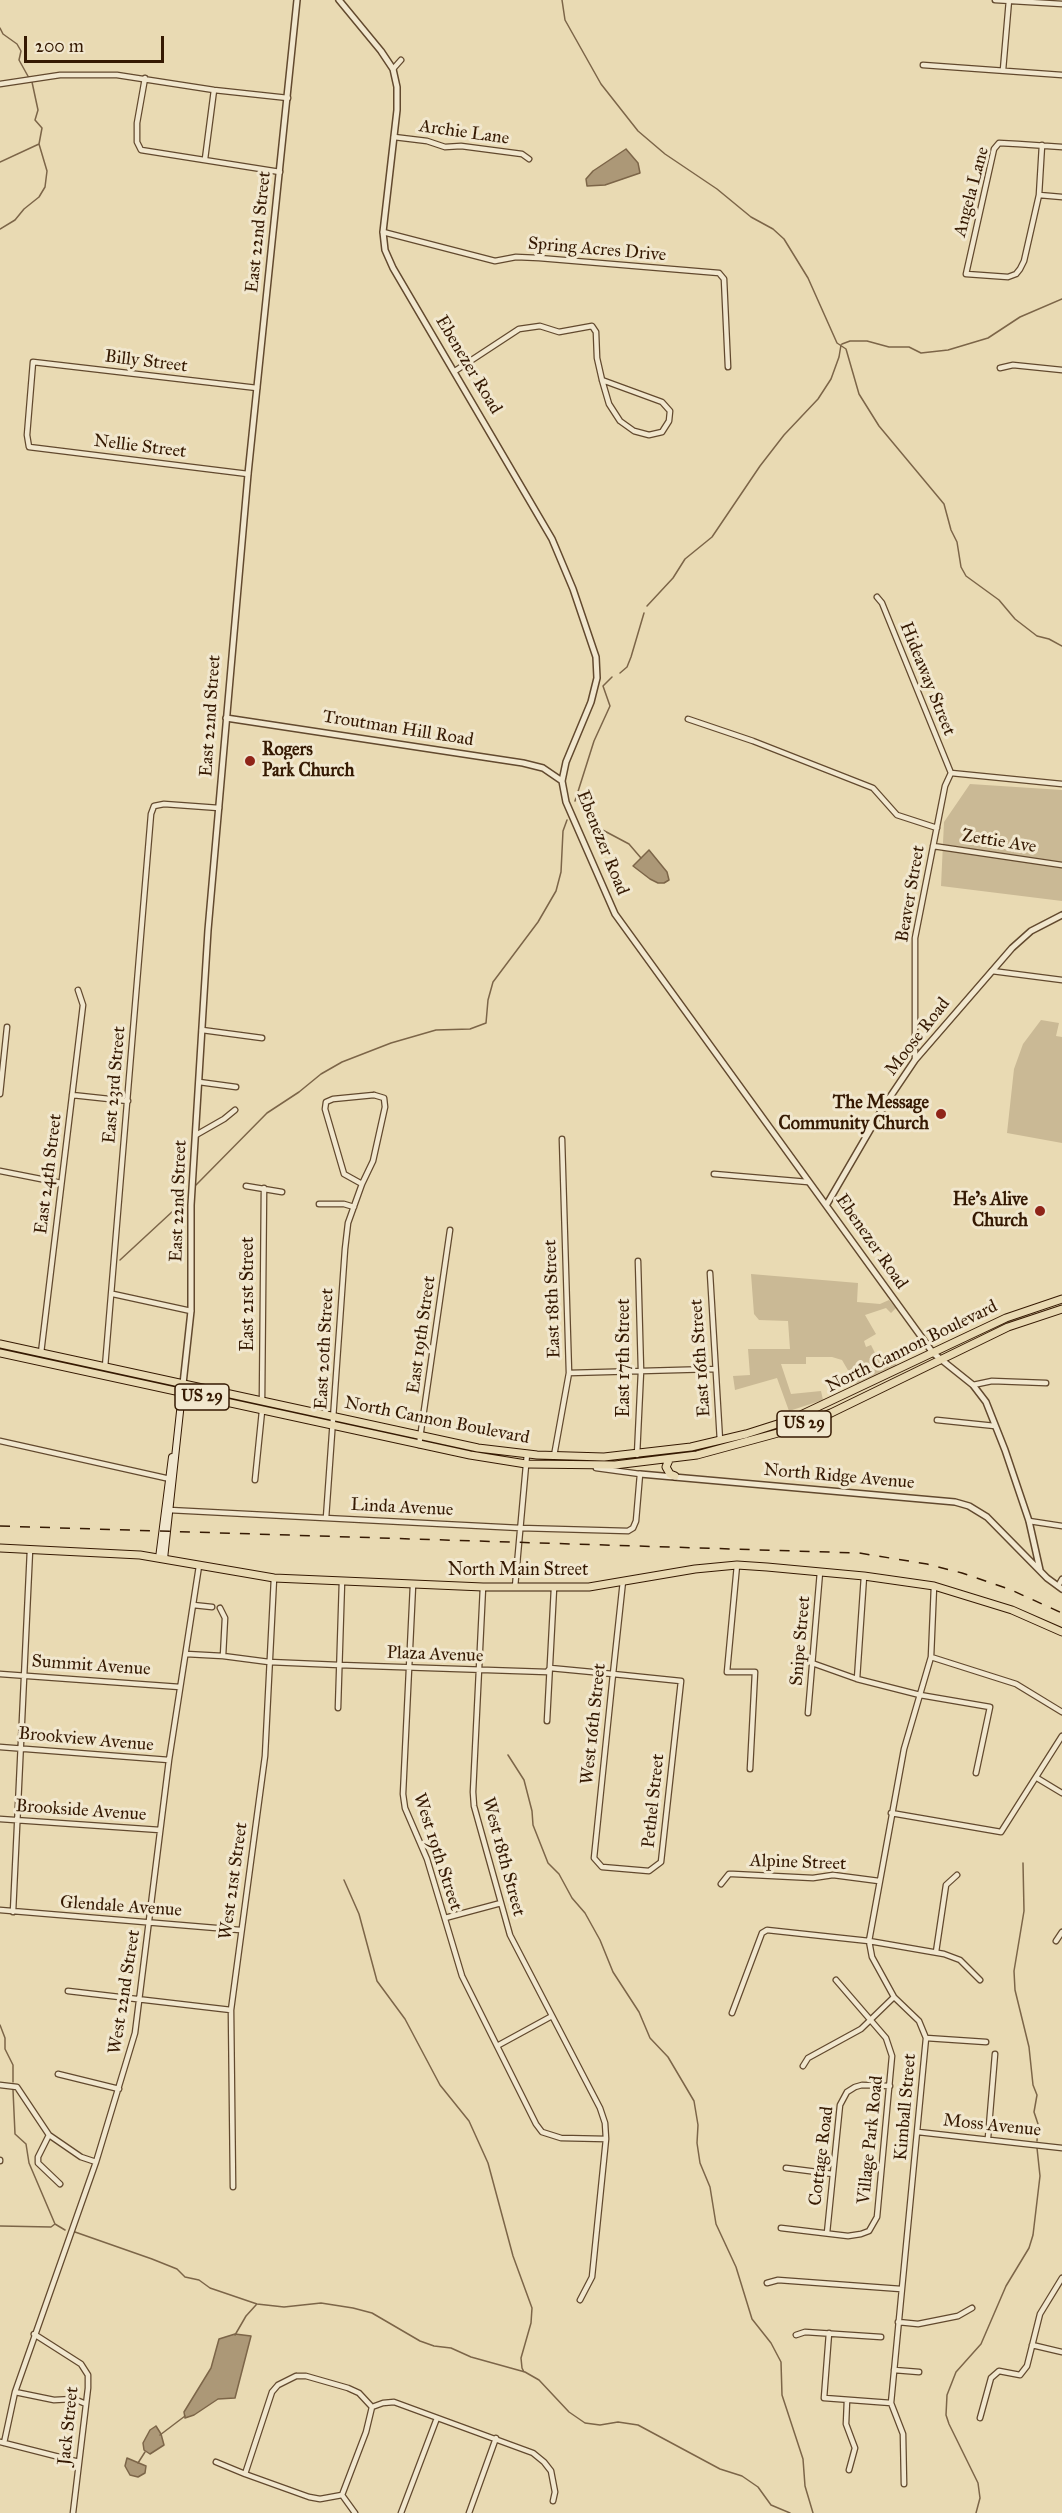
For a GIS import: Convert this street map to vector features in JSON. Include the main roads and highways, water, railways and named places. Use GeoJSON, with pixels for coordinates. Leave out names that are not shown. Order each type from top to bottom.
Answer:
{"type":"FeatureCollection","features":[{"type":"Feature","properties":{"kind":"main road","name":"North Cannon Boulevard"},"geometry":{"type":"LineString","coordinates":[[0,1353],[262,1401],[478,1448],[554,1456],[637,1455],[720,1441],[790,1420],[1015,1314],[1062,1299]]}},
{"type":"Feature","properties":{"kind":"main road","name":"North Cannon Boulevard"},"geometry":{"type":"LineString","coordinates":[[0,1344],[105,1367],[262,1411],[419,1445],[526,1464],[625,1465],[669,1460],[728,1448],[789,1430],[1008,1327],[1062,1309]]}},
{"type":"Feature","properties":{"kind":"main road","name":"East 22nd Street"},"geometry":{"type":"LineString","coordinates":[[162,1558],[183,1388]]}},
{"type":"Feature","properties":{"kind":"main road"},"geometry":{"type":"LineString","coordinates":[[669,1460],[666,1467],[670,1474],[675,1476]]}},
{"type":"Feature","properties":{"kind":"main road","name":"East 22nd Street"},"geometry":{"type":"LineString","coordinates":[[162,1558],[170,1510],[170,1479]]}},
{"type":"Feature","properties":{"kind":"main road","name":"North Main Street"},"geometry":{"type":"LineString","coordinates":[[0,1548],[106,1552],[162,1558],[273,1578],[483,1587],[589,1587],[695,1569],[737,1565],[864,1576],[934,1586],[1012,1610],[1062,1632]]}},
{"type":"Feature","properties":{"kind":"waterway"},"geometry":{"type":"LineString","coordinates":[[562,0],[565,20],[601,84],[638,131],[665,154],[784,239],[808,278],[837,343],[846,349],[859,394],[879,426],[944,504],[957,542],[961,567],[966,576],[999,600],[1015,619],[1037,636],[1062,646]]}},
{"type":"Feature","properties":{"kind":"waterway"},"geometry":{"type":"LineString","coordinates":[[0,28],[3,34],[17,44],[21,51],[19,60],[29,78]]}},
{"type":"Feature","properties":{"kind":"waterway"},"geometry":{"type":"LineString","coordinates":[[0,229],[15,220],[39,197],[45,187],[47,171],[39,144],[42,128],[35,120],[38,110],[32,82]]}},
{"type":"Feature","properties":{"kind":"waterway"},"geometry":{"type":"LineString","coordinates":[[0,162],[39,144]]}},
{"type":"Feature","properties":{"kind":"waterway"},"geometry":{"type":"LineString","coordinates":[[842,344],[850,341],[867,341],[889,347],[909,347],[921,353],[948,350],[988,338],[1020,317],[1062,299]]}},
{"type":"Feature","properties":{"kind":"waterway"},"geometry":{"type":"LineString","coordinates":[[647,606],[673,578],[685,559],[712,537],[760,466],[784,435],[818,399],[831,379],[841,345]]}},
{"type":"Feature","properties":{"kind":"waterway"},"geometry":{"type":"LineString","coordinates":[[620,673],[627,667],[644,613]]}},
{"type":"Feature","properties":{"kind":"waterway"},"geometry":{"type":"LineString","coordinates":[[575,801],[594,741],[610,706],[603,686],[612,677]]}},
{"type":"Feature","properties":{"kind":"waterway"},"geometry":{"type":"LineString","coordinates":[[587,818],[597,827],[629,844],[641,858]]}},
{"type":"Feature","properties":{"kind":"waterway"},"geometry":{"type":"LineString","coordinates":[[196,1185],[267,1113],[321,1074],[342,1062],[391,1043],[436,1030],[470,1029],[486,1023],[488,1000],[493,982],[538,922],[556,891],[561,872],[563,831],[567,820]]}},
{"type":"Feature","properties":{"kind":"waterway"},"geometry":{"type":"LineString","coordinates":[[120,1260],[173,1211],[185,1195]]}},
{"type":"Feature","properties":{"kind":"waterway"},"geometry":{"type":"LineString","coordinates":[[508,1755],[524,1780],[533,1825],[548,1863],[559,1874],[572,1898],[585,1913],[600,1940],[613,1972],[639,2012],[650,2038],[668,2057],[694,2101],[700,2163],[710,2187],[716,2224],[736,2267],[752,2319],[771,2343],[781,2362],[782,2395],[803,2459],[805,2486],[813,2513]]}},
{"type":"Feature","properties":{"kind":"waterway"},"geometry":{"type":"LineString","coordinates":[[1023,1863],[1024,1911],[1014,1971],[1015,1990],[1029,2047],[1033,2085],[1037,2095],[1034,2112],[1038,2124],[1037,2141]]}},
{"type":"Feature","properties":{"kind":"waterway"},"geometry":{"type":"LineString","coordinates":[[344,1880],[359,1914],[377,1981],[405,2019],[440,2085],[469,2121],[488,2163],[513,2256],[532,2308],[531,2323],[521,2358],[524,2372]]}},
{"type":"Feature","properties":{"kind":"waterway"},"geometry":{"type":"LineString","coordinates":[[0,2025],[5,2038],[5,2049],[13,2065],[13,2082]]}},
{"type":"Feature","properties":{"kind":"waterway"},"geometry":{"type":"LineString","coordinates":[[13,2090],[15,2134],[26,2144],[29,2163],[55,2224],[65,2230]]}},
{"type":"Feature","properties":{"kind":"waterway"},"geometry":{"type":"LineString","coordinates":[[976,2513],[980,2498],[978,2483],[949,2424],[946,2415],[947,2395],[956,2372],[981,2344],[1006,2286],[1029,2248],[1033,2235],[1040,2176],[1037,2148]]}},
{"type":"Feature","properties":{"kind":"waterway"},"geometry":{"type":"LineString","coordinates":[[0,2226],[51,2227],[55,2224]]}},
{"type":"Feature","properties":{"kind":"waterway"},"geometry":{"type":"LineString","coordinates":[[75,2232],[152,2259],[177,2269],[185,2277],[199,2280],[210,2288],[257,2304],[284,2307],[321,2303],[353,2308],[372,2313],[420,2341],[451,2348],[471,2357],[525,2372],[539,2380],[569,2412],[585,2423],[600,2425],[618,2422],[638,2425],[720,2469],[742,2476],[758,2487],[771,2505],[790,2513]]}},
{"type":"Feature","properties":{"kind":"waterway"},"geometry":{"type":"LineString","coordinates":[[235,2335],[246,2316],[256,2305]]}},
{"type":"Feature","properties":{"kind":"waterway"},"geometry":{"type":"LineString","coordinates":[[160,2435],[185,2416]]}},
{"type":"Feature","properties":{"kind":"waterway"},"geometry":{"type":"LineString","coordinates":[[138,2463],[145,2452]]}},
{"type":"Feature","properties":{"kind":"railway"},"geometry":{"type":"LineString","coordinates":[[0,1526],[859,1553],[927,1564],[962,1573],[1009,1589],[1062,1613]]}},
{"type":"Feature","properties":{"kind":"place","name":"Rogers Park Church"},"geometry":{"type":"Point","coordinates":[250,761]}},
{"type":"Feature","properties":{"kind":"place","name":"The Message Community Church"},"geometry":{"type":"Point","coordinates":[941,1114]}},
{"type":"Feature","properties":{"kind":"place","name":"He's Alive Church"},"geometry":{"type":"Point","coordinates":[1040,1211]}}]}
